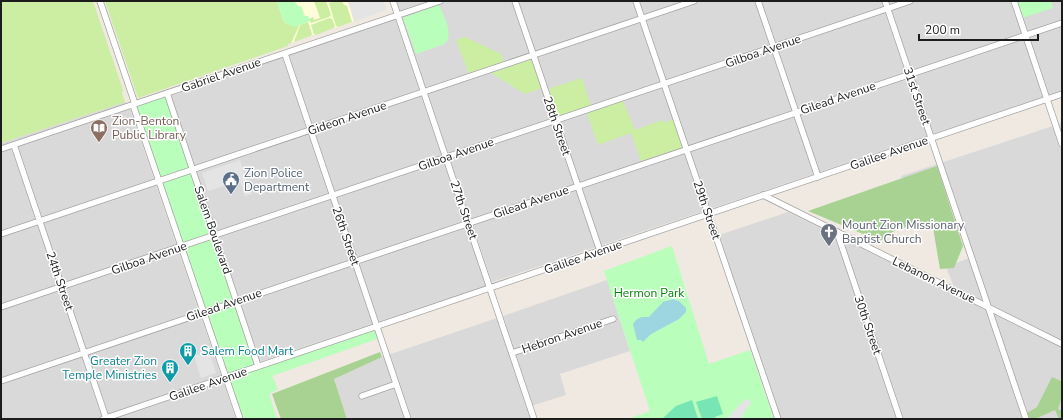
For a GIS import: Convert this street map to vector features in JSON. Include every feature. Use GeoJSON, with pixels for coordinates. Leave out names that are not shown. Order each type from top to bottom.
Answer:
{"type":"FeatureCollection","features":[{"type":"Feature","properties":{"kind":"street"},"geometry":{"type":"LineString","coordinates":[[100,1],[159,182],[240,419]]}},
{"type":"Feature","properties":{"kind":"street","name":"27th Street"},"geometry":{"type":"LineString","coordinates":[[393,1],[533,419]]}},
{"type":"Feature","properties":{"kind":"street","name":"Gabriel Avenue"},"geometry":{"type":"LineString","coordinates":[[1,149],[440,1]]}},
{"type":"Feature","properties":{"kind":"street","name":"28th Street"},"geometry":{"type":"LineString","coordinates":[[515,1],[600,251]]}},
{"type":"Feature","properties":{"kind":"street","name":"29th Street"},"geometry":{"type":"LineString","coordinates":[[636,1],[778,419]]}},
{"type":"Feature","properties":{"kind":"street","name":"Gideon Avenue"},"geometry":{"type":"LineString","coordinates":[[1,234],[694,1]]}},
{"type":"Feature","properties":{"kind":"street"},"geometry":{"type":"LineString","coordinates":[[758,1],[818,177]]}},
{"type":"Feature","properties":{"kind":"street","name":"31st Street"},"geometry":{"type":"LineString","coordinates":[[885,1],[1026,419]]}},
{"type":"Feature","properties":{"kind":"street","name":"Gilboa Avenue"},"geometry":{"type":"LineString","coordinates":[[1,308],[910,1]]}},
{"type":"Feature","properties":{"kind":"street"},"geometry":{"type":"LineString","coordinates":[[1014,1],[1062,144]]}},
{"type":"Feature","properties":{"kind":"street","name":"Gilead Avenue"},"geometry":{"type":"LineString","coordinates":[[1,381],[1062,23]]}},
{"type":"Feature","properties":{"kind":"street","name":"26th Street"},"geometry":{"type":"LineString","coordinates":[[285,54],[408,419]]}},
{"type":"Feature","properties":{"kind":"street","name":"Salem Boulevard"},"geometry":{"type":"LineString","coordinates":[[167,93],[258,366]]}},
{"type":"Feature","properties":{"kind":"street","name":"Galilee Avenue"},"geometry":{"type":"LineString","coordinates":[[105,418],[1062,94]]}},
{"type":"Feature","properties":{"kind":"street","name":"24th Street"},"geometry":{"type":"LineString","coordinates":[[14,145],[105,418]]}},
{"type":"Feature","properties":{"kind":"street","name":"Lebanon Avenue"},"geometry":{"type":"LineString","coordinates":[[763,195],[1062,344]]}},
{"type":"Feature","properties":{"kind":"street","name":"30th Street"},"geometry":{"type":"LineString","coordinates":[[837,232],[900,419]]}},
{"type":"Feature","properties":{"kind":"street","name":"Hebron Avenue"},"geometry":{"type":"LineString","coordinates":[[512,353],[613,319]]}},
{"type":"Feature","properties":{"kind":"street"},"geometry":{"type":"LineString","coordinates":[[362,396],[396,384]]}},
{"type":"Feature","properties":{"kind":"shaded area"},"geometry":{"type":"Polygon","coordinates":[[[273,1],[384,1],[387,10],[287,44],[273,1]]]}},
{"type":"Feature","properties":{"kind":"shaded area"},"geometry":{"type":"Polygon","coordinates":[[[348,1],[384,1],[387,10],[354,22],[348,1]]]}},
{"type":"Feature","properties":{"kind":"shaded area"},"geometry":{"type":"Polygon","coordinates":[[[396,1],[1062,1],[1062,91],[492,282],[396,1]]]}},
{"type":"Feature","properties":{"kind":"shaded area"},"geometry":{"type":"Polygon","coordinates":[[[396,19],[487,285],[259,362],[169,96],[396,19]]]}},
{"type":"Feature","properties":{"kind":"shaded area"},"geometry":{"type":"Polygon","coordinates":[[[125,102],[128,103],[236,419],[1,419],[1,143],[125,102]]]}},
{"type":"Feature","properties":{"kind":"shaded area"},"geometry":{"type":"Polygon","coordinates":[[[1062,123],[1062,340],[954,287],[946,267],[974,256],[954,195],[912,209],[901,176],[1062,123]]]}},
{"type":"Feature","properties":{"kind":"shaded area"},"geometry":{"type":"Polygon","coordinates":[[[240,160],[252,194],[245,196],[240,181],[208,191],[202,173],[240,160]]]}},
{"type":"Feature","properties":{"kind":"shaded area"},"geometry":{"type":"Polygon","coordinates":[[[788,212],[1062,347],[1062,419],[781,419],[719,235],[788,212]]]}},
{"type":"Feature","properties":{"kind":"shaded area"},"geometry":{"type":"Polygon","coordinates":[[[607,280],[630,351],[560,374],[566,395],[528,407],[532,419],[347,419],[334,379],[382,357],[497,318],[521,387],[526,385],[503,316],[607,280]]]}},
{"type":"Feature","properties":{"kind":"shaded area"},"geometry":{"type":"Polygon","coordinates":[[[209,351],[216,373],[201,378],[194,356],[209,351]]]}},
{"type":"Feature","properties":{"kind":"shaded area"},"geometry":{"type":"Polygon","coordinates":[[[749,399],[751,403],[743,414],[742,419],[727,419],[738,406],[745,400],[749,399]]]}},
{"type":"Feature","properties":{"kind":"green space"},"geometry":{"type":"Polygon","coordinates":[[[1,1],[93,1],[123,90],[122,93],[125,102],[1,143],[1,1]]]}},
{"type":"Feature","properties":{"kind":"green space"},"geometry":{"type":"Polygon","coordinates":[[[105,1],[277,1],[284,22],[293,26],[299,26],[288,46],[138,98],[105,1]]]}},
{"type":"Feature","properties":{"kind":"green space"},"geometry":{"type":"Polygon","coordinates":[[[277,1],[294,1],[299,7],[301,6],[305,16],[308,16],[310,21],[295,27],[284,22],[277,1]]]}},
{"type":"Feature","properties":{"kind":"green space"},"geometry":{"type":"Polygon","coordinates":[[[314,1],[326,1],[331,15],[311,23],[309,19],[313,17],[314,20],[320,18],[314,1]]]}},
{"type":"Feature","properties":{"kind":"green space"},"geometry":{"type":"Polygon","coordinates":[[[342,1],[344,5],[347,6],[352,22],[338,27],[336,26],[329,3],[342,1]]]}},
{"type":"Feature","properties":{"kind":"green space"},"geometry":{"type":"Polygon","coordinates":[[[1016,1],[1051,1],[1053,8],[1022,18],[1016,1]]]}},
{"type":"Feature","properties":{"kind":"green space"},"geometry":{"type":"Polygon","coordinates":[[[438,5],[446,20],[449,35],[448,40],[445,44],[416,54],[403,18],[438,5]]]}},
{"type":"Feature","properties":{"kind":"green space"},"geometry":{"type":"Polygon","coordinates":[[[329,18],[332,19],[335,26],[334,28],[316,35],[314,34],[311,25],[329,18]]]}},
{"type":"Feature","properties":{"kind":"green space"},"geometry":{"type":"Polygon","coordinates":[[[308,22],[312,34],[311,36],[294,42],[300,25],[308,22]]]}},
{"type":"Feature","properties":{"kind":"green space"},"geometry":{"type":"Polygon","coordinates":[[[465,37],[501,54],[504,62],[469,74],[456,40],[465,37]]]}},
{"type":"Feature","properties":{"kind":"green space"},"geometry":{"type":"Polygon","coordinates":[[[529,60],[532,61],[542,88],[525,94],[491,73],[529,60]]]}},
{"type":"Feature","properties":{"kind":"green space"},"geometry":{"type":"Polygon","coordinates":[[[582,78],[591,106],[559,117],[556,115],[549,91],[551,88],[582,78]]]}},
{"type":"Feature","properties":{"kind":"green space"},"geometry":{"type":"Polygon","coordinates":[[[167,93],[258,366],[377,326],[380,338],[272,376],[278,389],[269,394],[277,419],[240,419],[133,105],[167,93]]]}},
{"type":"Feature","properties":{"kind":"green space"},"geometry":{"type":"Polygon","coordinates":[[[623,101],[635,130],[662,120],[663,123],[674,119],[682,144],[681,148],[641,161],[631,133],[598,145],[587,113],[623,101]]]}},
{"type":"Feature","properties":{"kind":"green space"},"geometry":{"type":"Polygon","coordinates":[[[937,166],[963,246],[954,268],[940,269],[932,222],[897,229],[880,241],[808,211],[937,166]]]}},
{"type":"Feature","properties":{"kind":"green space","name":"Hermon Park"},"geometry":{"type":"Polygon","coordinates":[[[672,246],[709,364],[750,350],[774,419],[628,419],[650,411],[604,271],[672,246]]]}},
{"type":"Feature","properties":{"kind":"green space"},"geometry":{"type":"Polygon","coordinates":[[[380,352],[382,357],[334,379],[347,419],[281,419],[272,394],[380,352]]]}},
{"type":"Feature","properties":{"kind":"green space"},"geometry":{"type":"Polygon","coordinates":[[[1052,377],[1061,381],[1062,380],[1062,397],[1058,409],[1062,411],[1062,419],[1059,419],[1055,410],[1035,419],[1030,419],[1027,413],[1037,407],[1052,377]]]}},
{"type":"Feature","properties":{"kind":"green space"},"geometry":{"type":"Polygon","coordinates":[[[717,396],[723,414],[715,417],[715,419],[702,419],[696,402],[717,396]]]}},
{"type":"Feature","properties":{"kind":"green space"},"geometry":{"type":"Polygon","coordinates":[[[692,400],[698,419],[662,419],[676,406],[692,400]]]}},
{"type":"Feature","properties":{"kind":"water"},"geometry":{"type":"Polygon","coordinates":[[[673,299],[679,301],[686,308],[686,312],[679,319],[651,334],[643,342],[641,340],[637,340],[633,324],[640,318],[649,317],[663,302],[673,299]]]}},
{"type":"Feature","properties":{"kind":"place","name":"Zion-Benton Public Library"},"geometry":{"type":"Point","coordinates":[99,143]}},
{"type":"Feature","properties":{"kind":"place","name":"Zion Police Department"},"geometry":{"type":"Point","coordinates":[231,195]}},
{"type":"Feature","properties":{"kind":"place","name":"Mount Zion Missionary Baptist Church"},"geometry":{"type":"Point","coordinates":[829,247]}},
{"type":"Feature","properties":{"kind":"place","name":"Salem Food Mart"},"geometry":{"type":"Point","coordinates":[188,366]}},
{"type":"Feature","properties":{"kind":"place","name":"Greater Zion Temple Ministries"},"geometry":{"type":"Point","coordinates":[170,383]}}]}
